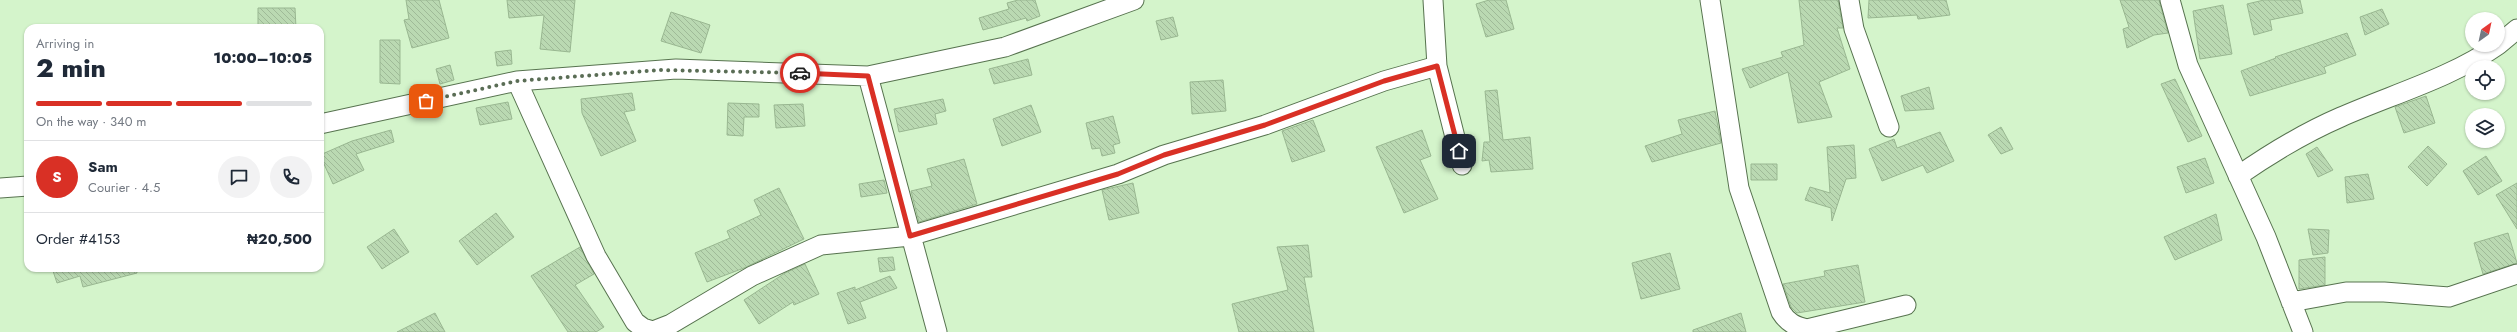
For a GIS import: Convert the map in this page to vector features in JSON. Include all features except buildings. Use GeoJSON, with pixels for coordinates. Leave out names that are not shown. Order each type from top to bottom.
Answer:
{"type":"FeatureCollection","features":[{"type":"Feature","properties":{"kind":"street"},"geometry":{"type":"LineString","coordinates":[[324,123],[517,81],[676,69],[868,76],[1005,47],[1134,0]]}},
{"type":"Feature","properties":{"kind":"street"},"geometry":{"type":"LineString","coordinates":[[1433,0],[1437,66],[1462,165]]}},
{"type":"Feature","properties":{"kind":"street"},"geometry":{"type":"LineString","coordinates":[[1710,0],[1739,188],[1781,312],[1786,320],[1795,326],[1807,329],[1906,305]]}},
{"type":"Feature","properties":{"kind":"street"},"geometry":{"type":"LineString","coordinates":[[1849,0],[1854,29],[1889,127]]}},
{"type":"Feature","properties":{"kind":"street"},"geometry":{"type":"LineString","coordinates":[[2170,0],[2188,65],[2238,176],[2303,332]]}},
{"type":"Feature","properties":{"kind":"street"},"geometry":{"type":"LineString","coordinates":[[2505,39],[2517,29]]}},
{"type":"Feature","properties":{"kind":"street"},"geometry":{"type":"LineString","coordinates":[[2238,176],[2284,144],[2339,117],[2457,69],[2486,52]]}},
{"type":"Feature","properties":{"kind":"street"},"geometry":{"type":"LineString","coordinates":[[517,81],[596,256],[635,322],[643,328],[652,331],[671,324],[752,276],[821,245],[910,236],[1118,174],[1164,155],[1265,125],[1384,81],[1437,66]]}},
{"type":"Feature","properties":{"kind":"street"},"geometry":{"type":"LineString","coordinates":[[868,76],[937,332]]}},
{"type":"Feature","properties":{"kind":"street"},"geometry":{"type":"LineString","coordinates":[[0,188],[24,186]]}},
{"type":"Feature","properties":{"kind":"street"},"geometry":{"type":"LineString","coordinates":[[2291,302],[2346,292],[2384,292],[2449,297],[2517,274]]}},
{"type":"Feature","properties":{"kind":"way so far"},"geometry":{"type":"LineString","coordinates":[[426,101],[517,81],[660,70],[676,69],[800,73]]}},
{"type":"Feature","properties":{"kind":"route"},"geometry":{"type":"LineString","coordinates":[[800,73],[868,76],[910,236],[1118,174],[1164,155],[1265,125],[1384,81],[1437,66],[1459,151]]}}]}
